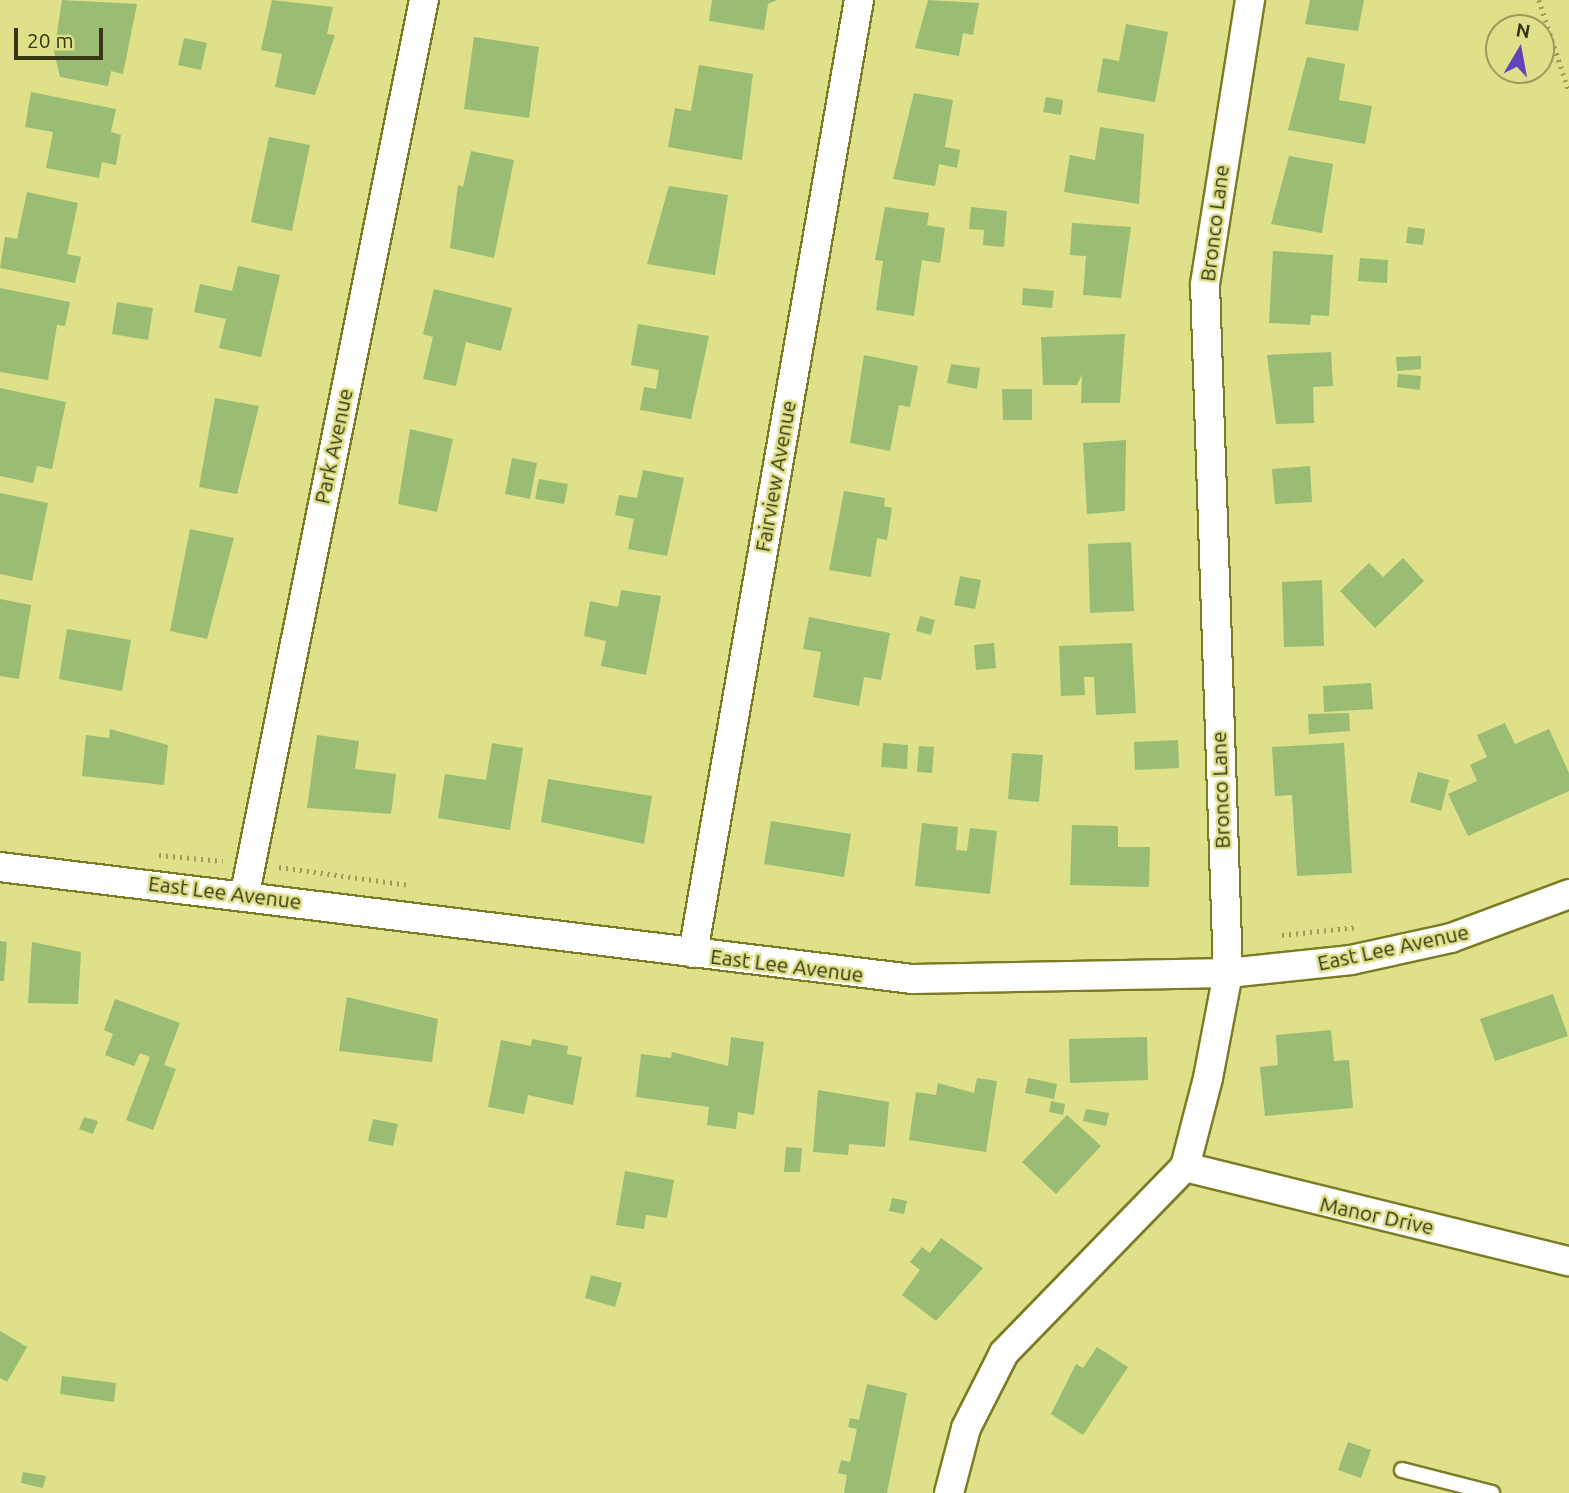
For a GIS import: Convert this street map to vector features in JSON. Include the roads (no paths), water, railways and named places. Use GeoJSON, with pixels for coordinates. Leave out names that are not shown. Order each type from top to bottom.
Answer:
{"type":"FeatureCollection","features":[{"type":"Feature","properties":{"kind":"street","name":"Park Avenue"},"geometry":{"type":"LineString","coordinates":[[245,893],[424,0]]}},
{"type":"Feature","properties":{"kind":"street","name":"Fairview Avenue"},"geometry":{"type":"LineString","coordinates":[[693,953],[859,0]]}},
{"type":"Feature","properties":{"kind":"street","name":"Bronco Lane"},"geometry":{"type":"LineString","coordinates":[[1185,1167],[1228,973],[1205,285],[1250,0]]}},
{"type":"Feature","properties":{"kind":"street","name":"East Lee Avenue"},"geometry":{"type":"LineString","coordinates":[[0,867],[245,893],[693,953],[912,979],[1228,973],[1351,960],[1451,938],[1569,894]]}},
{"type":"Feature","properties":{"kind":"street","name":"Manor Drive"},"geometry":{"type":"LineString","coordinates":[[1185,1167],[1569,1261]]}},
{"type":"Feature","properties":{"kind":"street"},"geometry":{"type":"LineString","coordinates":[[949,1493],[966,1428],[1004,1353],[1185,1167]]}},
{"type":"Feature","properties":{"kind":"lane"},"geometry":{"type":"LineString","coordinates":[[1402,1470],[1492,1493]]}}]}
